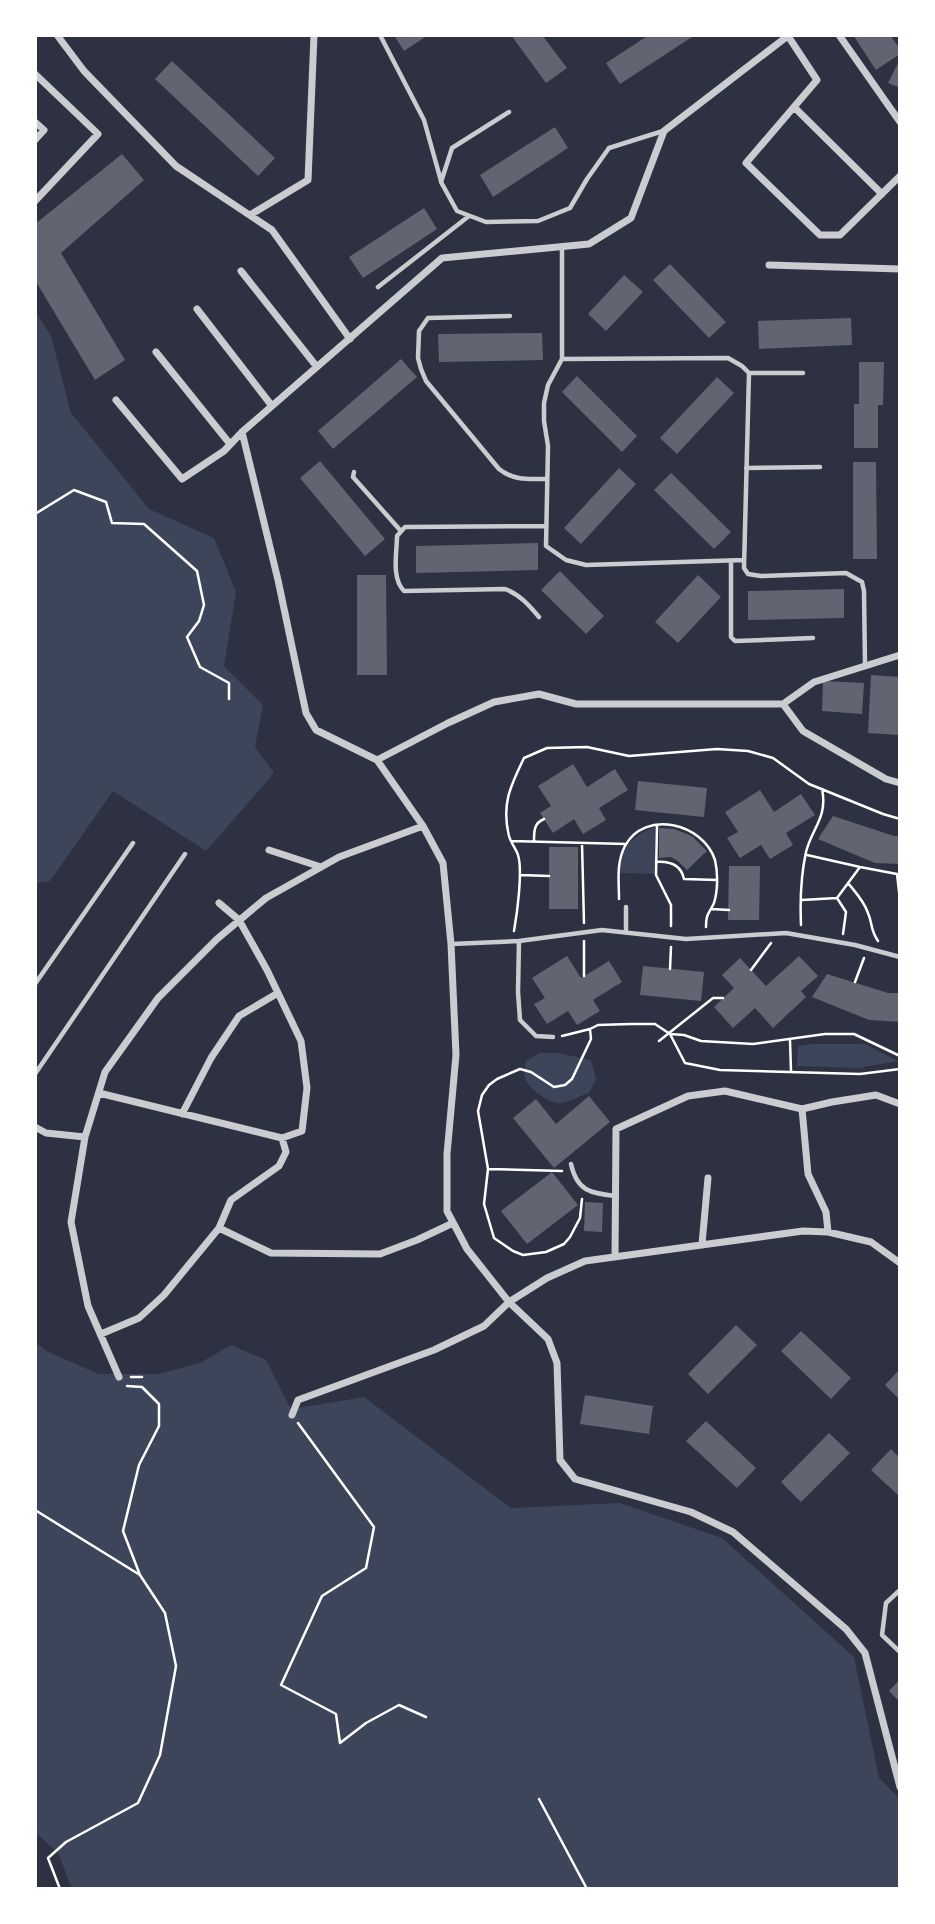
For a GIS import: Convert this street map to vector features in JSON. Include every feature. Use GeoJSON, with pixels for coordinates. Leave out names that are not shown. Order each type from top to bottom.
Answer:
{"type":"FeatureCollection","features":[{"type":"Feature","properties":{"kind":"street"},"geometry":{"type":"LineString","coordinates":[[57,35],[84,71],[176,166],[272,230],[350,338]]}},
{"type":"Feature","properties":{"kind":"street"},"geometry":{"type":"LineString","coordinates":[[250,215],[308,180],[314,35]]}},
{"type":"Feature","properties":{"kind":"street"},"geometry":{"type":"LineString","coordinates":[[839,35],[900,122]]}},
{"type":"Feature","properties":{"kind":"street"},"geometry":{"type":"LineString","coordinates":[[116,400],[183,479],[224,451],[242,432],[442,258],[590,244],[631,218],[664,131],[788,36],[817,80],[746,163],[820,234],[840,235],[900,176]]}},
{"type":"Feature","properties":{"kind":"street"},"geometry":{"type":"LineString","coordinates":[[35,74],[98,134],[35,201]]}},
{"type":"Feature","properties":{"kind":"street"},"geometry":{"type":"LineString","coordinates":[[794,107],[882,194]]}},
{"type":"Feature","properties":{"kind":"street"},"geometry":{"type":"LineString","coordinates":[[35,122],[44,130],[35,140]]}},
{"type":"Feature","properties":{"kind":"street"},"geometry":{"type":"LineString","coordinates":[[769,265],[900,270]]}},
{"type":"Feature","properties":{"kind":"street"},"geometry":{"type":"LineString","coordinates":[[241,271],[317,367]]}},
{"type":"Feature","properties":{"kind":"street"},"geometry":{"type":"LineString","coordinates":[[197,309],[272,406]]}},
{"type":"Feature","properties":{"kind":"street"},"geometry":{"type":"LineString","coordinates":[[156,352],[230,444]]}},
{"type":"Feature","properties":{"kind":"street"},"geometry":{"type":"LineString","coordinates":[[242,432],[278,580],[306,713],[316,730],[377,760],[423,826],[443,863],[451,944],[456,1055],[447,1154],[447,1211],[467,1249],[509,1302],[548,1339],[557,1363],[560,1460],[575,1479],[691,1512],[733,1532],[846,1629],[865,1653],[900,1787]]}},
{"type":"Feature","properties":{"kind":"street"},"geometry":{"type":"LineString","coordinates":[[377,760],[494,702],[539,694],[576,704],[783,704],[814,682],[900,655]]}},
{"type":"Feature","properties":{"kind":"street"},"geometry":{"type":"LineString","coordinates":[[783,704],[803,731],[886,779],[900,783]]}},
{"type":"Feature","properties":{"kind":"street"},"geometry":{"type":"LineString","coordinates":[[119,1377],[88,1306],[71,1222],[85,1137],[105,1072],[159,998],[217,939],[266,898],[340,857],[423,826]]}},
{"type":"Feature","properties":{"kind":"street"},"geometry":{"type":"LineString","coordinates":[[269,850],[321,867]]}},
{"type":"Feature","properties":{"kind":"street"},"geometry":{"type":"LineString","coordinates":[[99,1093],[282,1138],[302,1131],[307,1088],[301,1041],[239,920],[219,903]]}},
{"type":"Feature","properties":{"kind":"street"},"geometry":{"type":"LineString","coordinates":[[183,1114],[211,1058],[239,1016],[278,993]]}},
{"type":"Feature","properties":{"kind":"street"},"geometry":{"type":"LineString","coordinates":[[615,1257],[615,1129],[688,1097],[725,1091],[802,1110],[876,1095],[900,1104]]}},
{"type":"Feature","properties":{"kind":"street"},"geometry":{"type":"LineString","coordinates":[[802,1110],[808,1174],[826,1212],[828,1232]]}},
{"type":"Feature","properties":{"kind":"street"},"geometry":{"type":"LineString","coordinates":[[35,1127],[46,1133],[85,1137]]}},
{"type":"Feature","properties":{"kind":"street"},"geometry":{"type":"LineString","coordinates":[[101,1334],[139,1318],[164,1295],[219,1228],[231,1200],[279,1166],[286,1152],[282,1138]]}},
{"type":"Feature","properties":{"kind":"street"},"geometry":{"type":"LineString","coordinates":[[702,1244],[708,1178]]}},
{"type":"Feature","properties":{"kind":"street"},"geometry":{"type":"LineString","coordinates":[[219,1228],[271,1253],[380,1254],[453,1223]]}},
{"type":"Feature","properties":{"kind":"street"},"geometry":{"type":"LineString","coordinates":[[292,1415],[298,1399],[434,1350],[484,1326],[509,1302],[547,1278],[584,1261],[803,1231],[828,1232],[871,1241],[900,1263]]}},
{"type":"Feature","properties":{"kind":"lane"},"geometry":{"type":"LineString","coordinates":[[380,35],[424,120],[441,182],[457,211],[486,222],[538,221],[570,208],[608,148],[664,131]]}},
{"type":"Feature","properties":{"kind":"lane"},"geometry":{"type":"LineString","coordinates":[[441,182],[452,148],[509,112]]}},
{"type":"Feature","properties":{"kind":"lane"},"geometry":{"type":"LineString","coordinates":[[377,286],[470,215]]}},
{"type":"Feature","properties":{"kind":"lane"},"geometry":{"type":"LineString","coordinates":[[562,247],[562,359],[548,385],[544,403],[548,446],[546,547],[566,560],[586,565],[744,560]]}},
{"type":"Feature","properties":{"kind":"lane"},"geometry":{"type":"LineString","coordinates":[[510,316],[428,318],[419,331],[418,358],[426,381],[499,469],[520,479],[547,479]]}},
{"type":"Feature","properties":{"kind":"lane"},"geometry":{"type":"LineString","coordinates":[[562,359],[728,358],[749,373],[803,373]]}},
{"type":"Feature","properties":{"kind":"lane"},"geometry":{"type":"LineString","coordinates":[[749,373],[744,568],[748,574],[761,576],[846,573],[862,582],[865,666]]}},
{"type":"Feature","properties":{"kind":"lane"},"geometry":{"type":"LineString","coordinates":[[746,468],[820,467]]}},
{"type":"Feature","properties":{"kind":"lane"},"geometry":{"type":"LineString","coordinates":[[354,472],[353,477],[400,530]]}},
{"type":"Feature","properties":{"kind":"lane"},"geometry":{"type":"LineString","coordinates":[[539,617],[522,598],[505,589],[404,591],[397,578],[397,536],[405,527],[545,526]]}},
{"type":"Feature","properties":{"kind":"lane"},"geometry":{"type":"LineString","coordinates":[[730,561],[730,637],[736,641],[813,638]]}},
{"type":"Feature","properties":{"kind":"lane"},"geometry":{"type":"LineString","coordinates":[[35,984],[133,842]]}},
{"type":"Feature","properties":{"kind":"lane"},"geometry":{"type":"LineString","coordinates":[[35,1074],[185,854]]}},
{"type":"Feature","properties":{"kind":"lane"},"geometry":{"type":"LineString","coordinates":[[626,907],[626,932]]}},
{"type":"Feature","properties":{"kind":"lane"},"geometry":{"type":"LineString","coordinates":[[451,944],[516,941],[602,930],[686,939],[786,933],[855,945],[900,957]]}},
{"type":"Feature","properties":{"kind":"lane"},"geometry":{"type":"LineString","coordinates":[[516,941],[520,1020],[536,1036],[553,1037]]}},
{"type":"Feature","properties":{"kind":"lane"},"geometry":{"type":"LineString","coordinates":[[571,1164],[572,1171],[582,1187],[594,1193],[616,1196]]}},
{"type":"Feature","properties":{"kind":"lane"},"geometry":{"type":"LineString","coordinates":[[900,1590],[887,1603],[882,1634],[900,1652]]}},
{"type":"Feature","properties":{"kind":"path"},"geometry":{"type":"LineString","coordinates":[[35,513],[74,489],[106,502],[111,523],[144,524],[197,571],[204,606],[199,621],[187,637],[200,667],[229,683],[229,699]]}},
{"type":"Feature","properties":{"kind":"path"},"geometry":{"type":"LineString","coordinates":[[516,941],[519,857],[511,841],[506,813],[509,788],[524,758],[547,748],[587,747],[629,756],[717,749],[748,751],[772,758],[822,789],[900,819]]}},
{"type":"Feature","properties":{"kind":"path"},"geometry":{"type":"LineString","coordinates":[[802,936],[806,855],[825,802],[822,789]]}},
{"type":"Feature","properties":{"kind":"path"},"geometry":{"type":"LineString","coordinates":[[534,841],[536,824],[544,819]]}},
{"type":"Feature","properties":{"kind":"path"},"geometry":{"type":"LineString","coordinates":[[619,901],[619,860],[626,844],[643,829],[672,824],[699,836],[709,847],[715,860],[717,891],[706,915]]}},
{"type":"Feature","properties":{"kind":"path"},"geometry":{"type":"LineString","coordinates":[[657,825],[656,875],[671,905],[671,934]]}},
{"type":"Feature","properties":{"kind":"path"},"geometry":{"type":"LineString","coordinates":[[511,841],[626,844]]}},
{"type":"Feature","properties":{"kind":"path"},"geometry":{"type":"LineString","coordinates":[[582,843],[584,976]]}},
{"type":"Feature","properties":{"kind":"path"},"geometry":{"type":"LineString","coordinates":[[806,855],[897,874],[900,900]]}},
{"type":"Feature","properties":{"kind":"path"},"geometry":{"type":"LineString","coordinates":[[656,862],[670,862],[679,867],[684,879],[717,880]]}},
{"type":"Feature","properties":{"kind":"path"},"geometry":{"type":"LineString","coordinates":[[837,898],[860,867]]}},
{"type":"Feature","properties":{"kind":"path"},"geometry":{"type":"LineString","coordinates":[[519,874],[549,876]]}},
{"type":"Feature","properties":{"kind":"path"},"geometry":{"type":"LineString","coordinates":[[848,883],[862,900],[870,916],[872,931],[879,942]]}},
{"type":"Feature","properties":{"kind":"path"},"geometry":{"type":"LineString","coordinates":[[802,900],[837,898]]}},
{"type":"Feature","properties":{"kind":"path"},"geometry":{"type":"LineString","coordinates":[[837,898],[846,912],[843,940]]}},
{"type":"Feature","properties":{"kind":"path"},"geometry":{"type":"LineString","coordinates":[[710,909],[729,910]]}},
{"type":"Feature","properties":{"kind":"path"},"geometry":{"type":"LineString","coordinates":[[751,970],[775,938]]}},
{"type":"Feature","properties":{"kind":"path"},"geometry":{"type":"LineString","coordinates":[[670,969],[671,940]]}},
{"type":"Feature","properties":{"kind":"path"},"geometry":{"type":"LineString","coordinates":[[855,982],[866,952]]}},
{"type":"Feature","properties":{"kind":"path"},"geometry":{"type":"LineString","coordinates":[[659,1041],[713,998],[723,998]]}},
{"type":"Feature","properties":{"kind":"path"},"geometry":{"type":"LineString","coordinates":[[562,1036],[598,1025],[655,1024],[670,1034],[685,1063],[720,1070],[860,1074],[900,1069]]}},
{"type":"Feature","properties":{"kind":"path"},"geometry":{"type":"LineString","coordinates":[[582,1187],[582,1218],[564,1244],[546,1252],[523,1255],[494,1238],[484,1204],[488,1169],[478,1111],[482,1096],[489,1085],[507,1073],[520,1069],[531,1072],[554,1087],[565,1085],[572,1079],[591,1039],[590,1029]]}},
{"type":"Feature","properties":{"kind":"path"},"geometry":{"type":"LineString","coordinates":[[670,1034],[684,1035],[701,1041],[753,1044],[825,1034],[854,1034],[900,1056]]}},
{"type":"Feature","properties":{"kind":"path"},"geometry":{"type":"LineString","coordinates":[[790,1040],[791,1072]]}},
{"type":"Feature","properties":{"kind":"path"},"geometry":{"type":"LineString","coordinates":[[488,1169],[572,1171]]}},
{"type":"Feature","properties":{"kind":"path"},"geometry":{"type":"LineString","coordinates":[[119,1377],[142,1377]]}},
{"type":"Feature","properties":{"kind":"path"},"geometry":{"type":"LineString","coordinates":[[60,1889],[48,1858],[66,1842],[138,1803],[160,1755],[176,1666],[165,1614],[140,1575],[122,1531],[139,1465],[159,1426],[159,1404],[142,1387],[127,1385],[119,1377]]}},
{"type":"Feature","properties":{"kind":"path"},"geometry":{"type":"LineString","coordinates":[[292,1415],[374,1527],[366,1568],[323,1596],[281,1685],[336,1714],[340,1743],[366,1723],[399,1705],[426,1717]]}},
{"type":"Feature","properties":{"kind":"path"},"geometry":{"type":"LineString","coordinates":[[35,1510],[140,1575]]}},
{"type":"Feature","properties":{"kind":"path"},"geometry":{"type":"LineString","coordinates":[[539,1799],[587,1889]]}},
{"type":"Feature","properties":{"kind":"shaded area"},"geometry":{"type":"Polygon","coordinates":[[[35,311],[51,336],[71,413],[149,509],[214,538],[236,592],[224,666],[263,705],[255,747],[274,773],[206,851],[113,791],[50,881],[35,883],[35,311]]]}},
{"type":"Feature","properties":{"kind":"shaded area"},"geometry":{"type":"Polygon","coordinates":[[[655,827],[655,874],[620,873],[625,849],[640,834],[655,827]]]}},
{"type":"Feature","properties":{"kind":"shaded area"},"geometry":{"type":"Polygon","coordinates":[[[865,1044],[898,1061],[859,1068],[797,1066],[798,1046],[865,1044]]]}},
{"type":"Feature","properties":{"kind":"shaded area"},"geometry":{"type":"Polygon","coordinates":[[[540,1053],[558,1053],[591,1060],[596,1079],[589,1093],[557,1103],[535,1091],[527,1083],[524,1070],[526,1061],[540,1053]]]}},
{"type":"Feature","properties":{"kind":"shaded area"},"geometry":{"type":"Polygon","coordinates":[[[35,1342],[48,1352],[99,1374],[158,1374],[200,1363],[231,1345],[266,1360],[291,1409],[364,1397],[511,1508],[620,1503],[722,1538],[854,1657],[879,1778],[900,1799],[900,1889],[72,1889],[58,1853],[35,1832],[35,1342]]]}},
{"type":"Feature","properties":{"kind":"building"},"geometry":{"type":"Polygon","coordinates":[[[394,35],[428,35],[404,51],[394,35]]]}},
{"type":"Feature","properties":{"kind":"building"},"geometry":{"type":"Polygon","coordinates":[[[511,35],[542,35],[567,68],[546,83],[511,35]]]}},
{"type":"Feature","properties":{"kind":"building"},"geometry":{"type":"Polygon","coordinates":[[[649,35],[695,35],[620,84],[606,63],[649,35]]]}},
{"type":"Feature","properties":{"kind":"building"},"geometry":{"type":"Polygon","coordinates":[[[853,35],[890,35],[900,49],[900,54],[876,70],[853,35]]]}},
{"type":"Feature","properties":{"kind":"building"},"geometry":{"type":"Polygon","coordinates":[[[900,59],[900,88],[888,83],[900,59]]]}},
{"type":"Feature","properties":{"kind":"building"},"geometry":{"type":"Polygon","coordinates":[[[172,61],[275,158],[258,176],[155,79],[172,61]]]}},
{"type":"Feature","properties":{"kind":"building"},"geometry":{"type":"Polygon","coordinates":[[[555,127],[568,148],[493,197],[480,175],[555,127]]]}},
{"type":"Feature","properties":{"kind":"building"},"geometry":{"type":"Polygon","coordinates":[[[122,154],[144,180],[61,253],[125,360],[95,380],[35,280],[35,224],[122,154]]]}},
{"type":"Feature","properties":{"kind":"building"},"geometry":{"type":"Polygon","coordinates":[[[424,208],[437,229],[363,278],[349,257],[424,208]]]}},
{"type":"Feature","properties":{"kind":"building"},"geometry":{"type":"Polygon","coordinates":[[[670,264],[726,322],[709,338],[653,280],[670,264]]]}},
{"type":"Feature","properties":{"kind":"building"},"geometry":{"type":"Polygon","coordinates":[[[624,275],[643,292],[606,331],[588,314],[624,275]]]}},
{"type":"Feature","properties":{"kind":"building"},"geometry":{"type":"Polygon","coordinates":[[[851,318],[852,345],[759,349],[758,321],[851,318]]]}},
{"type":"Feature","properties":{"kind":"building"},"geometry":{"type":"Polygon","coordinates":[[[542,333],[543,360],[439,362],[438,334],[542,333]]]}},
{"type":"Feature","properties":{"kind":"building"},"geometry":{"type":"Polygon","coordinates":[[[401,359],[417,377],[333,449],[318,431],[401,359]]]}},
{"type":"Feature","properties":{"kind":"building"},"geometry":{"type":"Polygon","coordinates":[[[859,362],[884,362],[883,405],[878,405],[878,448],[854,448],[854,404],[859,404],[859,362]]]}},
{"type":"Feature","properties":{"kind":"building"},"geometry":{"type":"Polygon","coordinates":[[[577,376],[637,436],[622,452],[562,392],[577,376]]]}},
{"type":"Feature","properties":{"kind":"building"},"geometry":{"type":"Polygon","coordinates":[[[717,377],[734,393],[677,454],[660,438],[717,377]]]}},
{"type":"Feature","properties":{"kind":"building"},"geometry":{"type":"Polygon","coordinates":[[[320,461],[385,539],[365,556],[300,478],[320,461]]]}},
{"type":"Feature","properties":{"kind":"building"},"geometry":{"type":"Polygon","coordinates":[[[853,462],[876,462],[877,559],[853,559],[853,462]]]}},
{"type":"Feature","properties":{"kind":"building"},"geometry":{"type":"Polygon","coordinates":[[[619,468],[636,484],[581,544],[564,528],[619,468]]]}},
{"type":"Feature","properties":{"kind":"building"},"geometry":{"type":"Polygon","coordinates":[[[671,473],[731,532],[714,549],[654,490],[671,473]]]}},
{"type":"Feature","properties":{"kind":"building"},"geometry":{"type":"Polygon","coordinates":[[[538,543],[538,570],[416,573],[416,546],[538,543]]]}},
{"type":"Feature","properties":{"kind":"building"},"geometry":{"type":"Polygon","coordinates":[[[560,571],[604,616],[586,634],[541,590],[560,571]]]}},
{"type":"Feature","properties":{"kind":"building"},"geometry":{"type":"Polygon","coordinates":[[[357,575],[386,575],[387,675],[357,675],[357,575]]]}},
{"type":"Feature","properties":{"kind":"building"},"geometry":{"type":"Polygon","coordinates":[[[698,575],[721,597],[678,643],[655,622],[698,575]]]}},
{"type":"Feature","properties":{"kind":"building"},"geometry":{"type":"Polygon","coordinates":[[[844,589],[844,618],[748,620],[748,591],[844,589]]]}},
{"type":"Feature","properties":{"kind":"building"},"geometry":{"type":"Polygon","coordinates":[[[871,675],[900,677],[900,735],[868,733],[871,675]]]}},
{"type":"Feature","properties":{"kind":"building"},"geometry":{"type":"Polygon","coordinates":[[[823,681],[864,683],[862,714],[822,711],[823,681]]]}},
{"type":"Feature","properties":{"kind":"building"},"geometry":{"type":"Polygon","coordinates":[[[573,764],[587,787],[615,769],[628,790],[599,808],[606,820],[583,834],[574,819],[553,833],[540,813],[551,806],[538,786],[573,764]]]}},
{"type":"Feature","properties":{"kind":"building"},"geometry":{"type":"Polygon","coordinates":[[[638,781],[707,788],[704,817],[635,810],[638,781]]]}},
{"type":"Feature","properties":{"kind":"building"},"geometry":{"type":"Polygon","coordinates":[[[760,790],[774,812],[801,794],[815,815],[786,833],[793,845],[770,859],[761,845],[740,858],[727,838],[738,832],[725,812],[760,790]]]}},
{"type":"Feature","properties":{"kind":"building"},"geometry":{"type":"Polygon","coordinates":[[[833,816],[900,836],[900,864],[875,863],[818,839],[833,816]]]}},
{"type":"Feature","properties":{"kind":"building"},"geometry":{"type":"Polygon","coordinates":[[[659,828],[674,829],[687,834],[707,851],[687,870],[671,857],[659,858],[659,828]]]}},
{"type":"Feature","properties":{"kind":"building"},"geometry":{"type":"Polygon","coordinates":[[[549,847],[578,847],[578,909],[549,909],[549,847]]]}},
{"type":"Feature","properties":{"kind":"building"},"geometry":{"type":"Polygon","coordinates":[[[729,866],[760,866],[759,920],[728,920],[729,866]]]}},
{"type":"Feature","properties":{"kind":"building"},"geometry":{"type":"Polygon","coordinates":[[[567,956],[581,978],[609,961],[622,982],[593,1000],[600,1011],[577,1025],[568,1011],[547,1024],[534,1004],[545,998],[532,978],[567,956]]]}},
{"type":"Feature","properties":{"kind":"building"},"geometry":{"type":"Polygon","coordinates":[[[799,956],[818,976],[801,991],[806,997],[773,1028],[755,1008],[733,1028],[714,1007],[734,988],[722,975],[740,958],[766,986],[799,956]]]}},
{"type":"Feature","properties":{"kind":"building"},"geometry":{"type":"Polygon","coordinates":[[[643,966],[704,972],[701,1001],[640,995],[643,966]]]}},
{"type":"Feature","properties":{"kind":"building"},"geometry":{"type":"Polygon","coordinates":[[[827,974],[888,993],[900,993],[900,1022],[869,1020],[812,997],[827,974]]]}},
{"type":"Feature","properties":{"kind":"building"},"geometry":{"type":"Polygon","coordinates":[[[589,1096],[610,1122],[554,1168],[513,1118],[536,1099],[556,1124],[589,1096]]]}},
{"type":"Feature","properties":{"kind":"building"},"geometry":{"type":"Polygon","coordinates":[[[552,1172],[578,1205],[527,1244],[501,1211],[552,1172]]]}},
{"type":"Feature","properties":{"kind":"building"},"geometry":{"type":"Polygon","coordinates":[[[585,1202],[603,1203],[602,1232],[584,1231],[585,1202]]]}},
{"type":"Feature","properties":{"kind":"building"},"geometry":{"type":"Polygon","coordinates":[[[736,1325],[757,1345],[708,1394],[688,1374],[736,1325]]]}},
{"type":"Feature","properties":{"kind":"building"},"geometry":{"type":"Polygon","coordinates":[[[801,1331],[851,1378],[831,1399],[781,1351],[801,1331]]]}},
{"type":"Feature","properties":{"kind":"building"},"geometry":{"type":"Polygon","coordinates":[[[900,1369],[900,1400],[885,1385],[900,1369]]]}},
{"type":"Feature","properties":{"kind":"building"},"geometry":{"type":"Polygon","coordinates":[[[585,1395],[653,1406],[649,1434],[580,1424],[585,1395]]]}},
{"type":"Feature","properties":{"kind":"building"},"geometry":{"type":"Polygon","coordinates":[[[706,1421],[756,1468],[737,1488],[686,1441],[706,1421]]]}},
{"type":"Feature","properties":{"kind":"building"},"geometry":{"type":"Polygon","coordinates":[[[829,1433],[850,1453],[801,1502],[781,1482],[829,1433]]]}},
{"type":"Feature","properties":{"kind":"building"},"geometry":{"type":"Polygon","coordinates":[[[891,1449],[900,1458],[900,1497],[871,1470],[891,1449]]]}},
{"type":"Feature","properties":{"kind":"building"},"geometry":{"type":"Polygon","coordinates":[[[900,1679],[900,1702],[889,1691],[900,1679]]]}}]}
